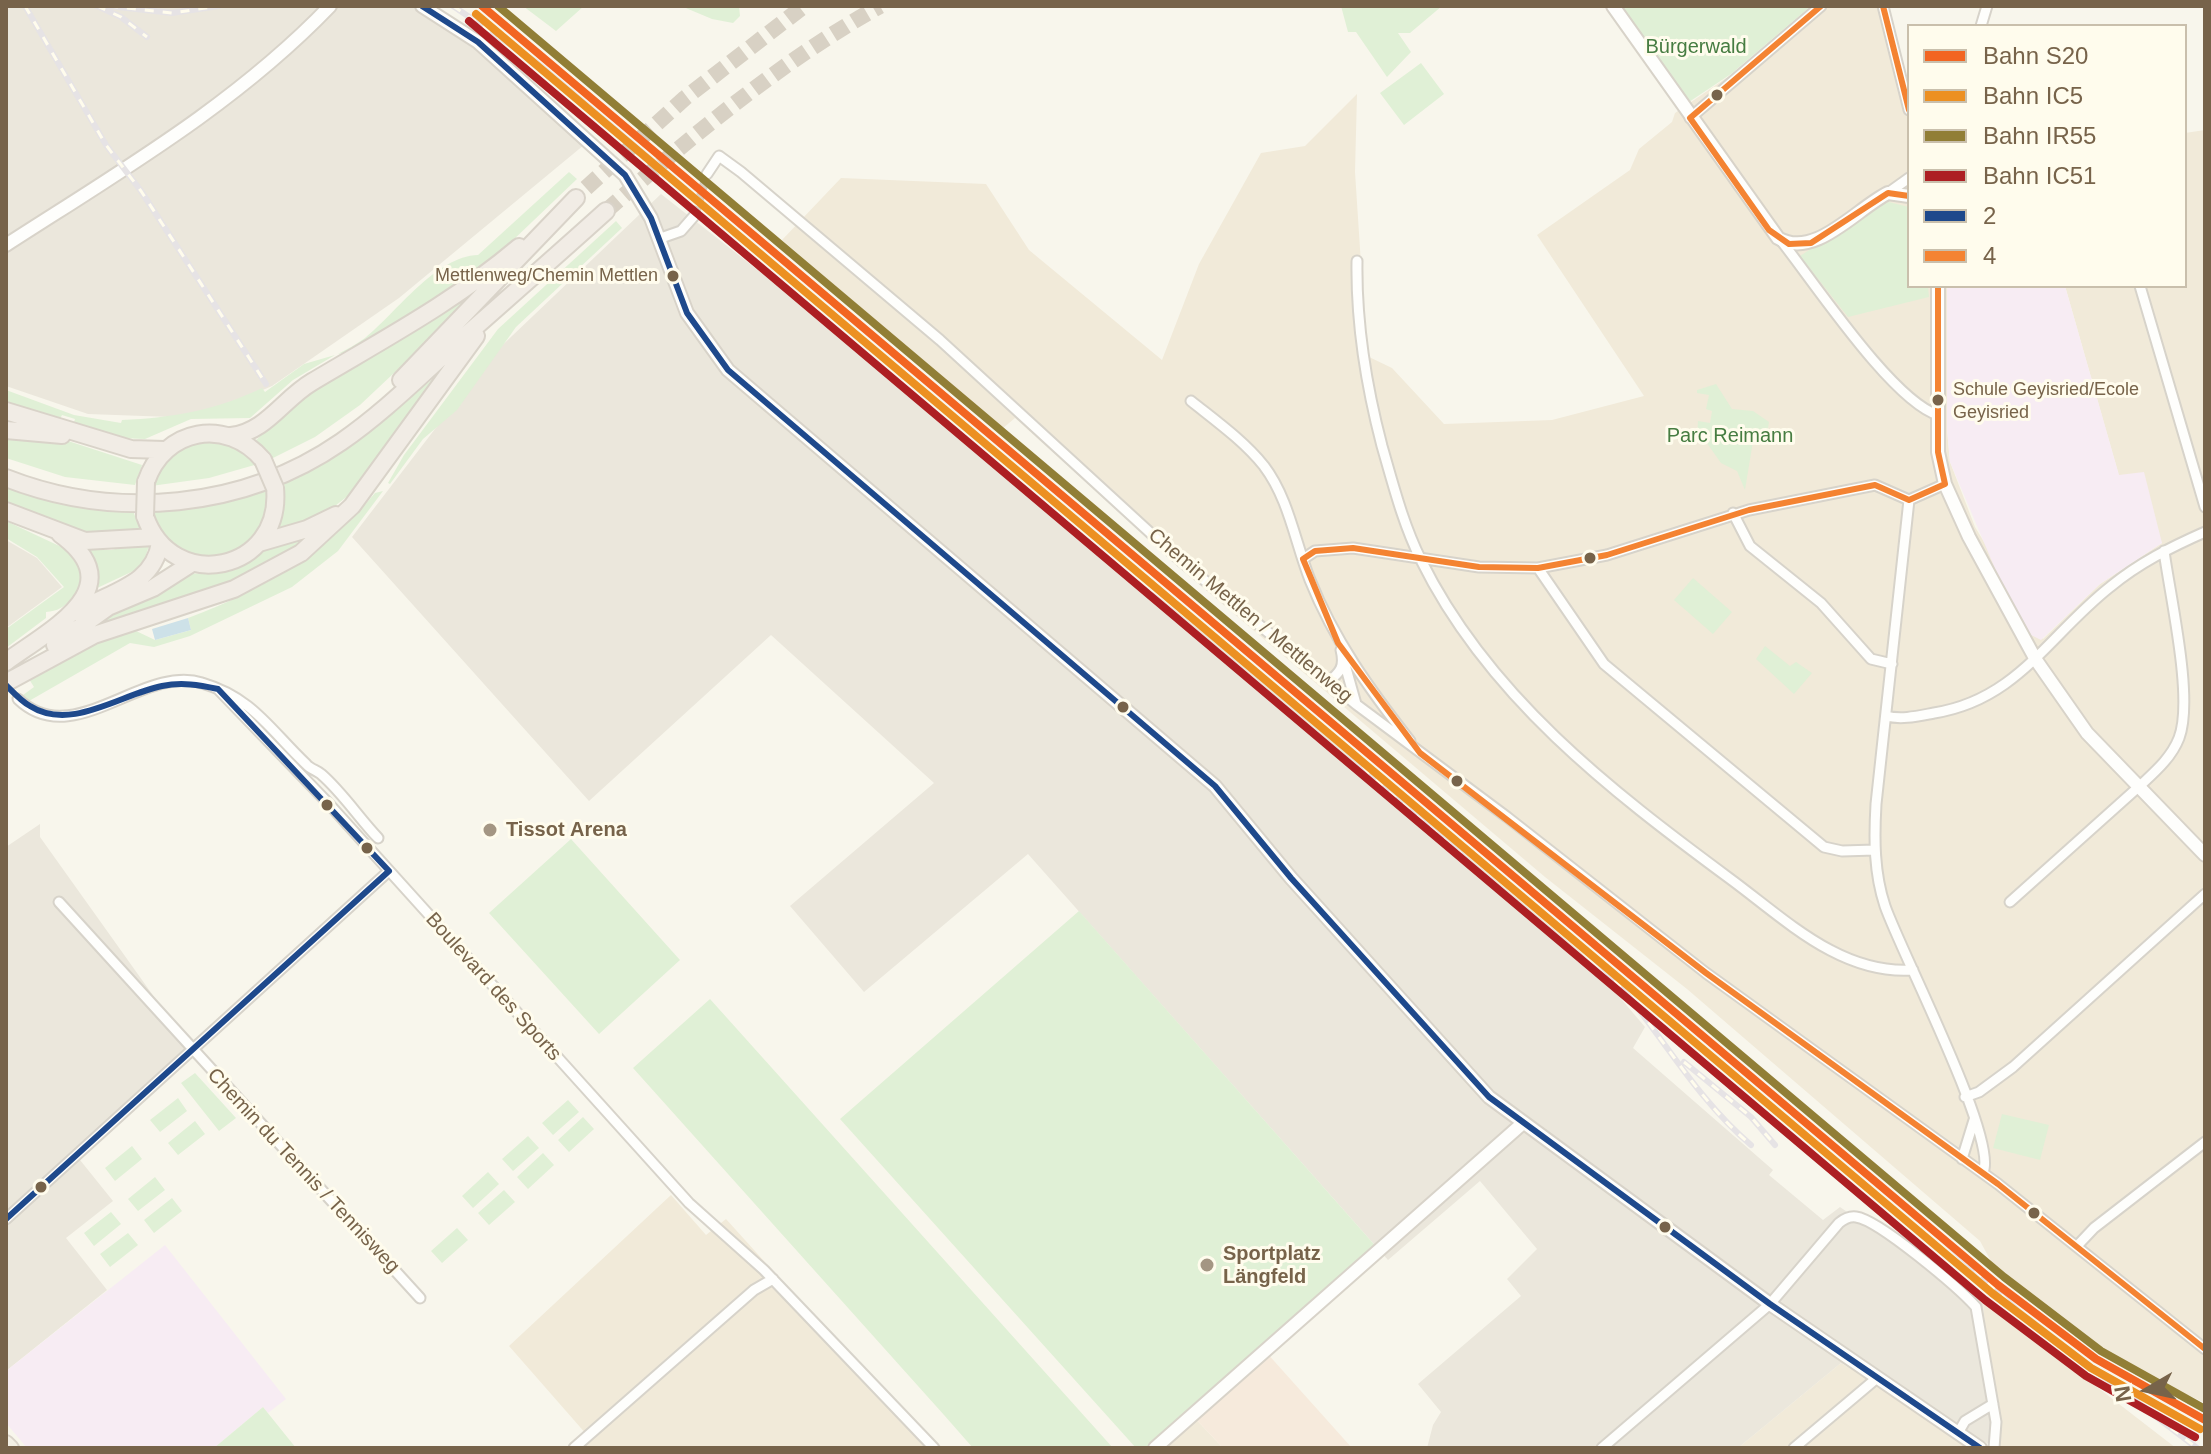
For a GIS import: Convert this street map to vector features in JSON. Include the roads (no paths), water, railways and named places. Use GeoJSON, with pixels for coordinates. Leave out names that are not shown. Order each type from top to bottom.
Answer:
{"type":"FeatureCollection","features":[{"type":"Feature","properties":{"kind":"highway"},"geometry":{"type":"LineString","coordinates":[[6,467],[76,488],[147,493],[211,486],[290,460],[335,434],[383,396],[581,193],[446,304],[312,382],[255,428],[231,436]]}},
{"type":"Feature","properties":{"kind":"highway"},"geometry":{"type":"LineString","coordinates":[[6,478],[64,495],[132,504],[209,497],[265,482],[314,459],[357,431],[606,211]]}},
{"type":"Feature","properties":{"kind":"highway"},"geometry":{"type":"LineString","coordinates":[[8,681],[94,635],[206,600],[273,570],[333,526],[371,481],[469,345],[527,283]]}},
{"type":"Feature","properties":{"kind":"highway"},"geometry":{"type":"LineString","coordinates":[[6,411],[141,451],[164,450],[200,433],[231,436],[251,447],[263,460],[275,488],[272,521],[259,543]]}},
{"type":"Feature","properties":{"kind":"highway"},"geometry":{"type":"LineString","coordinates":[[6,430],[99,441]]}},
{"type":"Feature","properties":{"kind":"highway"},"geometry":{"type":"LineString","coordinates":[[53,627],[99,598],[145,577],[156,562],[157,540],[145,516],[146,482],[164,450]]}},
{"type":"Feature","properties":{"kind":"highway"},"geometry":{"type":"LineString","coordinates":[[6,511],[60,534],[99,542],[157,540],[192,563],[207,565],[230,562],[259,543],[328,519],[371,481]]}},
{"type":"Feature","properties":{"kind":"highway"},"geometry":{"type":"LineString","coordinates":[[6,662],[80,604],[91,581],[86,558],[60,534]]}},
{"type":"Feature","properties":{"kind":"highway"},"geometry":{"type":"LineString","coordinates":[[8,681],[101,611],[153,588],[192,563]]}},
{"type":"Feature","properties":{"kind":"main road"},"geometry":{"type":"LineString","coordinates":[[6,245],[211,111],[277,57],[330,6]]}},
{"type":"Feature","properties":{"kind":"main road"},"geometry":{"type":"LineString","coordinates":[[422,6],[464,30],[606,155],[634,189],[658,239],[687,313],[728,370],[1215,786],[1291,878],[1489,1097],[1770,1304],[1980,1448]]}},
{"type":"Feature","properties":{"kind":"main road"},"geometry":{"type":"LineString","coordinates":[[1613,6],[1778,238],[1795,245],[1811,243],[1888,193],[1907,196]]}},
{"type":"Feature","properties":{"kind":"main road"},"geometry":{"type":"LineString","coordinates":[[1938,288],[1938,452],[1945,484],[1994,588],[2036,660],[2087,733],[2205,855]]}},
{"type":"Feature","properties":{"kind":"main road"},"geometry":{"type":"LineString","coordinates":[[1155,1448],[1523,1123]]}},
{"type":"Feature","properties":{"kind":"main road"},"geometry":{"type":"LineString","coordinates":[[6,1443],[11,1448]]}},
{"type":"Feature","properties":{"kind":"street"},"geometry":{"type":"LineString","coordinates":[[1690,118],[1821,6]]}},
{"type":"Feature","properties":{"kind":"street"},"geometry":{"type":"LineString","coordinates":[[1883,6],[1907,102]]}},
{"type":"Feature","properties":{"kind":"street","name":"Chemin Mettlen / Mettlenweg"},"geometry":{"type":"LineString","coordinates":[[707,174],[719,156],[741,172],[940,340],[1181,561],[1328,682],[1706,973],[1983,1172],[2202,1343]]}},
{"type":"Feature","properties":{"kind":"street"},"geometry":{"type":"LineString","coordinates":[[1888,193],[1907,179]]}},
{"type":"Feature","properties":{"kind":"street"},"geometry":{"type":"LineString","coordinates":[[658,239],[681,231],[695,215]]}},
{"type":"Feature","properties":{"kind":"street"},"geometry":{"type":"LineString","coordinates":[[1778,238],[1876,363],[1919,405],[1938,415]]}},
{"type":"Feature","properties":{"kind":"street"},"geometry":{"type":"LineString","coordinates":[[1357,261],[1362,352],[1396,497],[1419,558],[1485,663],[1572,752],[1635,808],[1839,956],[1864,967],[1891,972],[1913,970]]}},
{"type":"Feature","properties":{"kind":"street"},"geometry":{"type":"LineString","coordinates":[[2141,288],[2205,507]]}},
{"type":"Feature","properties":{"kind":"street"},"geometry":{"type":"LineString","coordinates":[[1191,401],[1244,445],[1264,467],[1280,493],[1338,643],[1357,705]]}},
{"type":"Feature","properties":{"kind":"street"},"geometry":{"type":"LineString","coordinates":[[1303,559],[1315,551],[1353,548],[1495,568],[1538,568],[1607,555],[1733,513],[1875,485],[1909,500],[1945,484]]}},
{"type":"Feature","properties":{"kind":"street"},"geometry":{"type":"LineString","coordinates":[[1909,500],[1875,850],[1886,909],[1940,1028],[1985,1149],[1983,1172]]}},
{"type":"Feature","properties":{"kind":"street"},"geometry":{"type":"LineString","coordinates":[[1733,513],[1750,546],[1821,603],[1871,659],[1892,664]]}},
{"type":"Feature","properties":{"kind":"street"},"geometry":{"type":"LineString","coordinates":[[1886,716],[1898,719],[1963,709],[2007,685],[2109,587],[2164,551],[2205,532]]}},
{"type":"Feature","properties":{"kind":"street"},"geometry":{"type":"LineString","coordinates":[[2010,902],[2165,762],[2182,728],[2184,698],[2164,551]]}},
{"type":"Feature","properties":{"kind":"street"},"geometry":{"type":"LineString","coordinates":[[1538,568],[1604,664],[1652,708],[1824,847],[1842,851],[1875,850]]}},
{"type":"Feature","properties":{"kind":"street"},"geometry":{"type":"LineString","coordinates":[[1338,643],[1420,753]]}},
{"type":"Feature","properties":{"kind":"street"},"geometry":{"type":"LineString","coordinates":[[1328,682],[1340,673],[1344,661]]}},
{"type":"Feature","properties":{"kind":"street"},"geometry":{"type":"LineString","coordinates":[[18,699],[43,715],[65,717],[174,683],[200,682],[254,707],[378,838]]}},
{"type":"Feature","properties":{"kind":"street","name":"Boulevard des Sports"},"geometry":{"type":"LineString","coordinates":[[218,689],[389,871],[689,1203],[773,1279],[934,1448]]}},
{"type":"Feature","properties":{"kind":"street"},"geometry":{"type":"LineString","coordinates":[[6,1219],[389,871]]}},
{"type":"Feature","properties":{"kind":"street"},"geometry":{"type":"LineString","coordinates":[[1965,1097],[1979,1092],[2013,1067],[2205,894]]}},
{"type":"Feature","properties":{"kind":"street","name":"Chemin du Tennis / Tennisweg"},"geometry":{"type":"LineString","coordinates":[[59,902],[420,1298]]}},
{"type":"Feature","properties":{"kind":"street"},"geometry":{"type":"LineString","coordinates":[[1962,1159],[1974,1120]]}},
{"type":"Feature","properties":{"kind":"street"},"geometry":{"type":"LineString","coordinates":[[2077,1246],[2094,1228],[2205,1142]]}},
{"type":"Feature","properties":{"kind":"street"},"geometry":{"type":"LineString","coordinates":[[1602,1448],[1770,1304],[1839,1223],[1848,1218],[1860,1218],[1894,1239],[1976,1307],[1993,1404],[1994,1448]]}},
{"type":"Feature","properties":{"kind":"street"},"geometry":{"type":"LineString","coordinates":[[577,1447],[754,1290],[773,1279]]}},
{"type":"Feature","properties":{"kind":"street"},"geometry":{"type":"LineString","coordinates":[[1794,1448],[1877,1378]]}},
{"type":"Feature","properties":{"kind":"street"},"geometry":{"type":"LineString","coordinates":[[1958,1433],[1965,1421],[1993,1404]]}},
{"type":"Feature","properties":{"kind":"tunnel"},"geometry":{"type":"LineString","coordinates":[[586,188],[685,98],[804,6]]}},
{"type":"Feature","properties":{"kind":"tunnel"},"geometry":{"type":"LineString","coordinates":[[606,211],[704,128],[772,76],[880,6]]}},
{"type":"Feature","properties":{"kind":"tunnel"},"geometry":{"type":"LineString","coordinates":[[695,215],[707,174]]}},
{"type":"Feature","properties":{"kind":"railway"},"geometry":{"type":"LineString","coordinates":[[25,6],[106,145],[141,191],[266,384]]}},
{"type":"Feature","properties":{"kind":"railway"},"geometry":{"type":"LineString","coordinates":[[97,6],[121,17],[147,37]]}},
{"type":"Feature","properties":{"kind":"railway"},"geometry":{"type":"LineString","coordinates":[[109,6],[172,13],[219,6]]}},
{"type":"Feature","properties":{"kind":"railway"},"geometry":{"type":"LineString","coordinates":[[453,6],[536,62],[804,290]]}},
{"type":"Feature","properties":{"kind":"railway"},"geometry":{"type":"LineString","coordinates":[[1338,741],[1385,789],[1461,854]]}},
{"type":"Feature","properties":{"kind":"railway"},"geometry":{"type":"LineString","coordinates":[[1590,954],[1632,1001],[1707,1100],[1751,1145]]}},
{"type":"Feature","properties":{"kind":"railway"},"geometry":{"type":"LineString","coordinates":[[1684,1062],[1751,1117],[1775,1145]]}},
{"type":"Feature","properties":{"kind":"railway"},"geometry":{"type":"LineString","coordinates":[[1936,1233],[2018,1311],[2197,1448]]}},
{"type":"Feature","properties":{"kind":"rail line","name":"S20"},"geometry":{"type":"LineString","coordinates":[[482,6],[1998,1285],[2096,1359],[2205,1420]]}},
{"type":"Feature","properties":{"kind":"rail line","name":"IR55"},"geometry":{"type":"LineString","coordinates":[[498,6],[2004,1277],[2101,1351],[2205,1409]]}},
{"type":"Feature","properties":{"kind":"rail line","name":"IC5"},"geometry":{"type":"LineString","coordinates":[[476,14],[1992,1293],[2091,1368],[2200,1429]]}},
{"type":"Feature","properties":{"kind":"rail line","name":"IC51"},"geometry":{"type":"LineString","coordinates":[[469,21],[1985,1300],[2086,1376],[2195,1437]]}},
{"type":"Feature","properties":{"kind":"place","name":"Mettlenweg/Chemin Mettlen"},"geometry":{"type":"Point","coordinates":[673,276]}},
{"type":"Feature","properties":{"kind":"place","name":"Schule Geyisried/Ecole Geyisried"},"geometry":{"type":"Point","coordinates":[1938,400]}},
{"type":"Feature","properties":{"kind":"place","name":"Tissot Arena"},"geometry":{"type":"Point","coordinates":[490,830]}},
{"type":"Feature","properties":{"kind":"place","name":"Sportplatz Längfeld"},"geometry":{"type":"Point","coordinates":[1207,1265]}},
{"type":"Feature","properties":{"kind":"park label","name":"Bürgerwald"},"geometry":{"type":"Point","coordinates":[1696,47]}},
{"type":"Feature","properties":{"kind":"park label","name":"Parc Reimann"},"geometry":{"type":"Point","coordinates":[1730,436]}}]}
